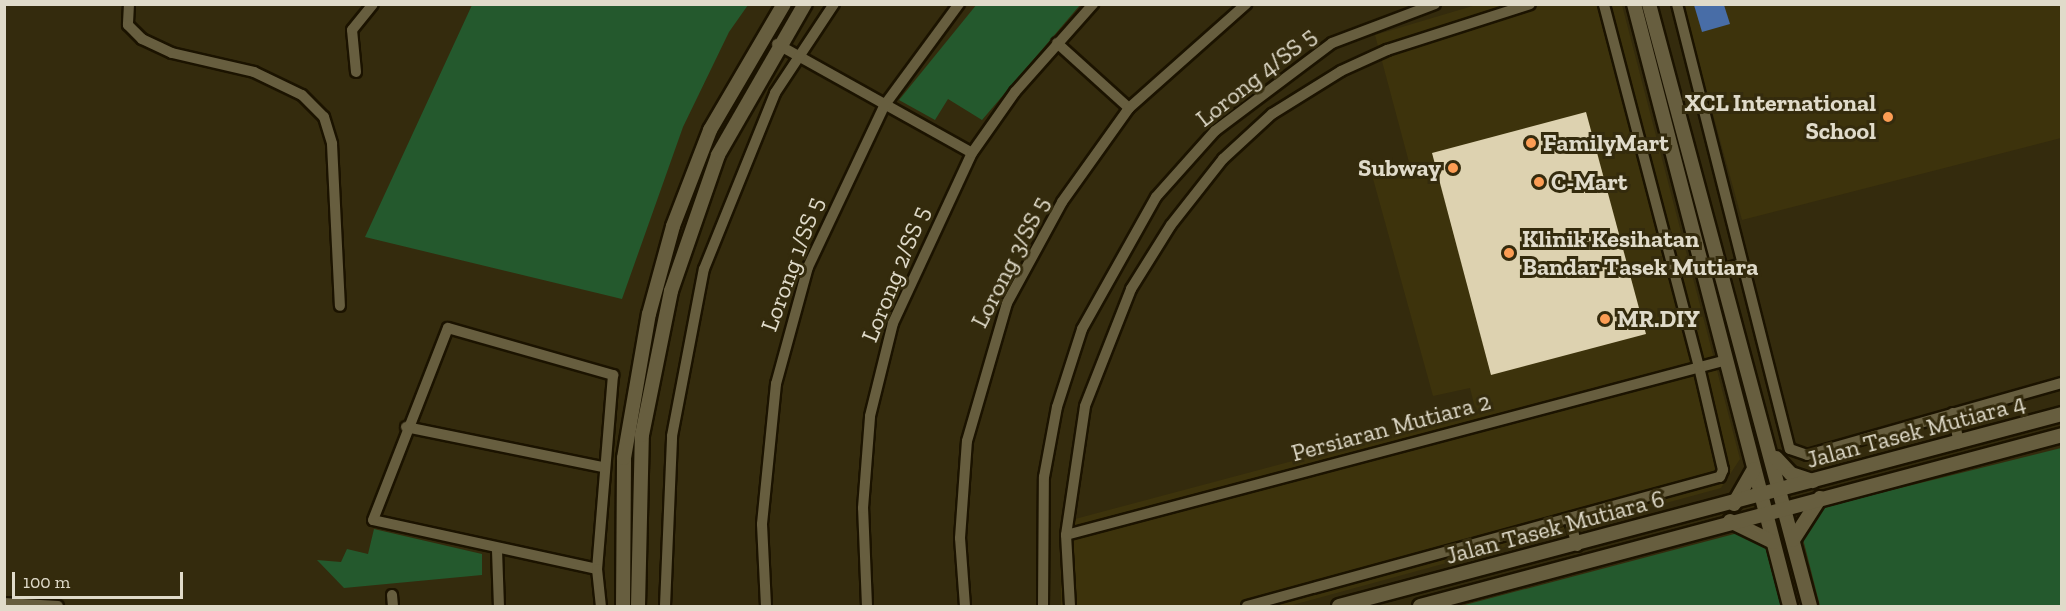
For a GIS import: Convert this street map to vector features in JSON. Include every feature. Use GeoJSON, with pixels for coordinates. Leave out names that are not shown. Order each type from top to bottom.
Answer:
{"type":"FeatureCollection","features":[{"type":"Feature","properties":{"kind":"street"},"geometry":{"type":"LineString","coordinates":[[129,4],[128,25],[142,39],[172,53],[254,72],[302,95],[324,117],[332,144],[340,306]]}},
{"type":"Feature","properties":{"kind":"street"},"geometry":{"type":"LineString","coordinates":[[356,72],[352,30],[373,4]]}},
{"type":"Feature","properties":{"kind":"street"},"geometry":{"type":"LineString","coordinates":[[624,606],[624,458],[649,314],[673,226],[710,130],[784,4]]}},
{"type":"Feature","properties":{"kind":"street"},"geometry":{"type":"LineString","coordinates":[[638,606],[642,435],[671,291],[718,155],[777,44],[805,4]]}},
{"type":"Feature","properties":{"kind":"street"},"geometry":{"type":"LineString","coordinates":[[665,606],[672,436],[690,326],[747,151],[800,55],[834,4]]}},
{"type":"Feature","properties":{"kind":"street","name":"Lorong 1/SS 5"},"geometry":{"type":"LineString","coordinates":[[766,606],[766,462],[789,327],[812,256],[884,106],[959,4]]}},
{"type":"Feature","properties":{"kind":"street","name":"Lorong 2/SS 5"},"geometry":{"type":"LineString","coordinates":[[867,606],[863,508],[879,368],[919,259],[972,153],[1057,43],[1093,4]]}},
{"type":"Feature","properties":{"kind":"street","name":"Lorong 3/SS 5"},"geometry":{"type":"LineString","coordinates":[[965,606],[963,476],[991,348],[1007,303],[1062,202],[1129,108],[1246,4]]}},
{"type":"Feature","properties":{"kind":"street","name":"Lorong 4/SS 5"},"geometry":{"type":"LineString","coordinates":[[1043,606],[1044,477],[1057,407],[1082,329],[1156,197],[1215,131],[1332,43],[1435,4]]}},
{"type":"Feature","properties":{"kind":"street"},"geometry":{"type":"LineString","coordinates":[[1070,606],[1066,534],[1085,406],[1107,341],[1171,225],[1223,159],[1272,114],[1341,71],[1387,50],[1530,4]]}},
{"type":"Feature","properties":{"kind":"street"},"geometry":{"type":"LineString","coordinates":[[1248,606],[1712,482],[1723,470],[1699,367],[1604,4]]}},
{"type":"Feature","properties":{"kind":"street"},"geometry":{"type":"LineString","coordinates":[[1634,4],[1790,606]]}},
{"type":"Feature","properties":{"kind":"street"},"geometry":{"type":"LineString","coordinates":[[1649,4],[1773,454],[1810,606]]}},
{"type":"Feature","properties":{"kind":"street"},"geometry":{"type":"LineString","coordinates":[[1677,4],[1790,449],[1807,455],[2061,383]]}},
{"type":"Feature","properties":{"kind":"street"},"geometry":{"type":"LineString","coordinates":[[1057,43],[1129,108]]}},
{"type":"Feature","properties":{"kind":"street"},"geometry":{"type":"LineString","coordinates":[[777,44],[800,55],[884,106],[972,153]]}},
{"type":"Feature","properties":{"kind":"street"},"geometry":{"type":"LineString","coordinates":[[1665,122],[1680,118]]}},
{"type":"Feature","properties":{"kind":"street"},"geometry":{"type":"LineString","coordinates":[[1722,270],[1742,264]]}},
{"type":"Feature","properties":{"kind":"street"},"geometry":{"type":"LineString","coordinates":[[597,569],[496,550],[373,520],[405,427],[443,332],[454,329],[609,370],[614,383],[603,467],[597,569],[601,606]]}},
{"type":"Feature","properties":{"kind":"street","name":"Persiaran Mutiara 2"},"geometry":{"type":"LineString","coordinates":[[1066,534],[1727,360]]}},
{"type":"Feature","properties":{"kind":"street"},"geometry":{"type":"LineString","coordinates":[[1953,413],[1959,443]]}},
{"type":"Feature","properties":{"kind":"street","name":"Jalan Tasek Mutiara 4"},"geometry":{"type":"LineString","coordinates":[[1782,491],[2061,414]]}},
{"type":"Feature","properties":{"kind":"street"},"geometry":{"type":"LineString","coordinates":[[405,427],[603,467]]}},
{"type":"Feature","properties":{"kind":"street","name":"Jalan Tasek Mutiara 4"},"geometry":{"type":"LineString","coordinates":[[1785,506],[2061,435]]}},
{"type":"Feature","properties":{"kind":"street"},"geometry":{"type":"LineString","coordinates":[[1773,454],[1791,474],[1814,482]]}},
{"type":"Feature","properties":{"kind":"street"},"geometry":{"type":"LineString","coordinates":[[1734,504],[1754,469]]}},
{"type":"Feature","properties":{"kind":"street","name":"Jalan Tasek Mutiara 6"},"geometry":{"type":"LineString","coordinates":[[1339,606],[1782,491]]}},
{"type":"Feature","properties":{"kind":"street"},"geometry":{"type":"LineString","coordinates":[[1793,540],[1820,498]]}},
{"type":"Feature","properties":{"kind":"street","name":"Jalan Tasek Mutiara 6"},"geometry":{"type":"LineString","coordinates":[[1420,606],[1785,506]]}},
{"type":"Feature","properties":{"kind":"street"},"geometry":{"type":"LineString","coordinates":[[1729,520],[1773,542]]}},
{"type":"Feature","properties":{"kind":"street"},"geometry":{"type":"LineString","coordinates":[[1570,521],[1577,546]]}},
{"type":"Feature","properties":{"kind":"street"},"geometry":{"type":"LineString","coordinates":[[496,550],[500,606]]}},
{"type":"Feature","properties":{"kind":"street"},"geometry":{"type":"LineString","coordinates":[[1416,586],[1420,606]]}},
{"type":"Feature","properties":{"kind":"street"},"geometry":{"type":"LineString","coordinates":[[392,595],[393,606]]}},
{"type":"Feature","properties":{"kind":"street"},"geometry":{"type":"LineString","coordinates":[[4,603],[58,606]]}},
{"type":"Feature","properties":{"kind":"shaded area"},"geometry":{"type":"Polygon","coordinates":[[[1476,5],[1622,5],[1740,459],[1721,488],[1289,606],[1061,606],[1060,523],[1476,412],[1470,388],[1433,396],[1372,175],[1410,166],[1375,35],[1476,5]]]}},
{"type":"Feature","properties":{"kind":"shaded area","name":"XCL International School"},"geometry":{"type":"Polygon","coordinates":[[[1683,5],[2061,5],[2061,138],[1742,220],[1683,5]]]}},
{"type":"Feature","properties":{"kind":"green space"},"geometry":{"type":"Polygon","coordinates":[[[977,4],[1080,5],[982,120],[948,99],[935,120],[899,100],[977,4]]]}},
{"type":"Feature","properties":{"kind":"green space"},"geometry":{"type":"Polygon","coordinates":[[[472,5],[748,5],[729,32],[683,127],[622,299],[365,237],[472,5]]]}},
{"type":"Feature","properties":{"kind":"green space"},"geometry":{"type":"Polygon","coordinates":[[[2061,448],[2061,606],[1820,606],[1803,539],[1820,508],[2061,448]]]}},
{"type":"Feature","properties":{"kind":"green space"},"geometry":{"type":"Polygon","coordinates":[[[374,529],[482,554],[482,575],[344,588],[317,560],[341,562],[347,549],[368,554],[374,529]]]}},
{"type":"Feature","properties":{"kind":"green space"},"geometry":{"type":"Polygon","coordinates":[[[1738,533],[1765,546],[1781,606],[1461,606],[1738,533]]]}},
{"type":"Feature","properties":{"kind":"water"},"geometry":{"type":"Polygon","coordinates":[[[1694,5],[1724,5],[1730,24],[1702,32],[1694,5]]]}},
{"type":"Feature","properties":{"kind":"building"},"geometry":{"type":"Polygon","coordinates":[[[1586,112],[1646,334],[1491,375],[1432,153],[1586,112]]]}},
{"type":"Feature","properties":{"kind":"place","name":"XCL International School"},"geometry":{"type":"Point","coordinates":[1888,117]}},
{"type":"Feature","properties":{"kind":"place","name":"FamilyMart"},"geometry":{"type":"Point","coordinates":[1531,143]}},
{"type":"Feature","properties":{"kind":"place","name":"Subway"},"geometry":{"type":"Point","coordinates":[1453,168]}},
{"type":"Feature","properties":{"kind":"place","name":"C-Mart"},"geometry":{"type":"Point","coordinates":[1539,182]}},
{"type":"Feature","properties":{"kind":"place","name":"Klinik Kesihatan Bandar Tasek Mutiara"},"geometry":{"type":"Point","coordinates":[1509,253]}},
{"type":"Feature","properties":{"kind":"place","name":"MR.DIY"},"geometry":{"type":"Point","coordinates":[1605,319]}}]}
